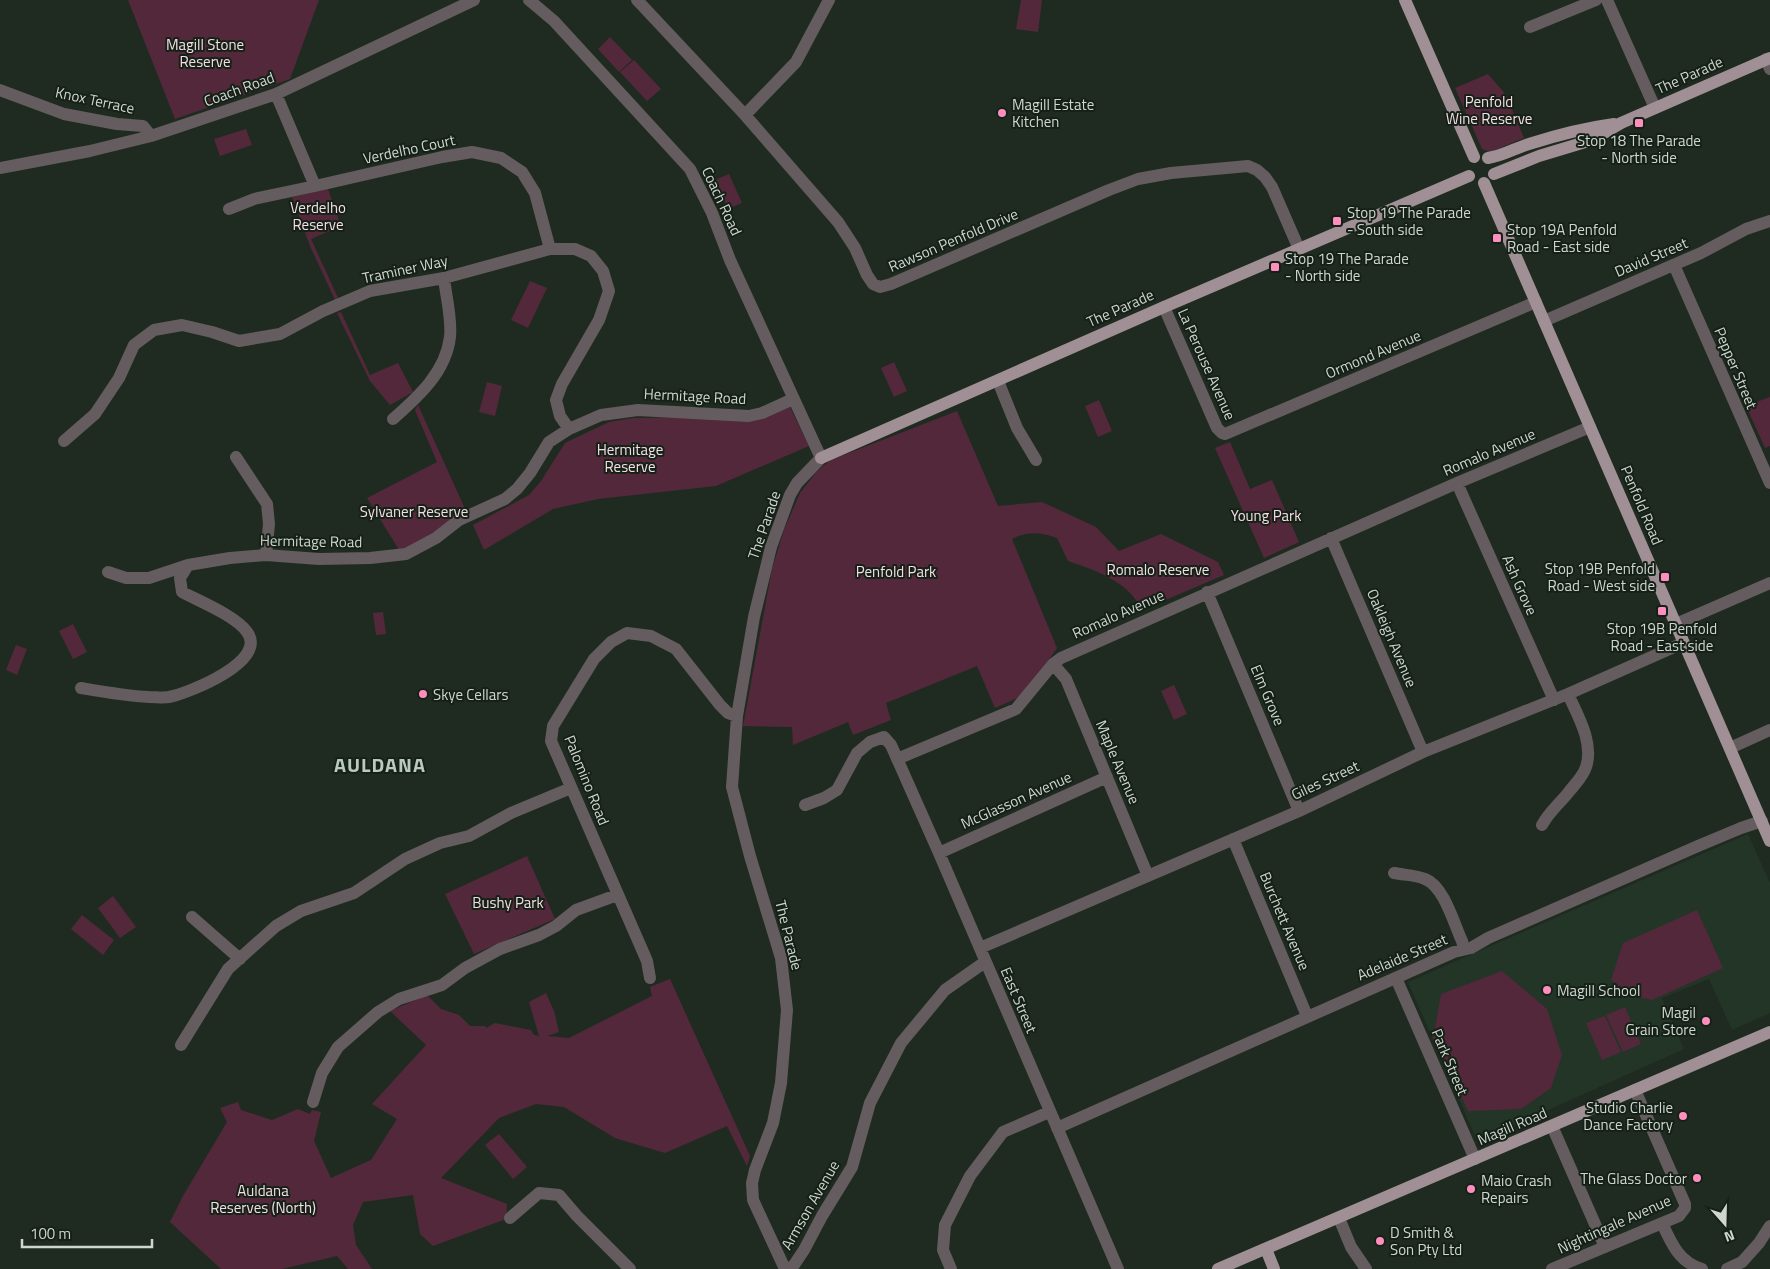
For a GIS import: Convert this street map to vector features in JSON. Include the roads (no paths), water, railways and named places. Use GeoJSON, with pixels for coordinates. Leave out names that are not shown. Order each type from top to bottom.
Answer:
{"type":"FeatureCollection","features":[{"type":"Feature","properties":{"kind":"main road"},"geometry":{"type":"LineString","coordinates":[[1405,0],[1474,158]]}},
{"type":"Feature","properties":{"kind":"main road","name":"The Parade"},"geometry":{"type":"LineString","coordinates":[[1489,179],[1539,156],[1592,140],[1621,122],[1769,62]]}},
{"type":"Feature","properties":{"kind":"main road","name":"The Parade"},"geometry":{"type":"LineString","coordinates":[[1488,158],[1497,157],[1536,142],[1588,128],[1621,122]]}},
{"type":"Feature","properties":{"kind":"main road"},"geometry":{"type":"LineString","coordinates":[[1482,156],[1488,158],[1494,165],[1489,179],[1475,182],[1469,176],[1467,172],[1468,164],[1474,158],[1482,156]]}},
{"type":"Feature","properties":{"kind":"main road","name":"The Parade"},"geometry":{"type":"LineString","coordinates":[[821,458],[1164,307],[1469,176]]}},
{"type":"Feature","properties":{"kind":"main road","name":"Penfold Road"},"geometry":{"type":"LineString","coordinates":[[1489,179],[1544,321],[1770,841]]}},
{"type":"Feature","properties":{"kind":"main road","name":"Magill Road"},"geometry":{"type":"LineString","coordinates":[[1218,1269],[1770,1032]]}},
{"type":"Feature","properties":{"kind":"main road"},"geometry":{"type":"LineString","coordinates":[[1266,1249],[1274,1269]]}},
{"type":"Feature","properties":{"kind":"street","name":"Coach Road"},"geometry":{"type":"LineString","coordinates":[[0,168],[90,151],[151,136],[276,94],[474,0]]}},
{"type":"Feature","properties":{"kind":"street","name":"Coach Road"},"geometry":{"type":"LineString","coordinates":[[529,0],[554,21],[690,169],[712,213],[730,260],[821,458]]}},
{"type":"Feature","properties":{"kind":"street","name":"Rawson Penfold Drive"},"geometry":{"type":"LineString","coordinates":[[637,0],[745,116],[838,222],[855,248],[870,280],[876,286],[880,287],[891,284],[1138,179],[1212,168],[1248,166],[1266,177],[1300,249]]}},
{"type":"Feature","properties":{"kind":"street"},"geometry":{"type":"LineString","coordinates":[[1530,27],[1596,0]]}},
{"type":"Feature","properties":{"kind":"street"},"geometry":{"type":"LineString","coordinates":[[1607,0],[1655,108]]}},
{"type":"Feature","properties":{"kind":"street"},"geometry":{"type":"LineString","coordinates":[[745,116],[796,62],[824,2]]}},
{"type":"Feature","properties":{"kind":"street","name":"Knox Terrace"},"geometry":{"type":"LineString","coordinates":[[0,90],[64,114],[117,124],[143,126],[151,136]]}},
{"type":"Feature","properties":{"kind":"street"},"geometry":{"type":"LineString","coordinates":[[276,94],[316,186]]}},
{"type":"Feature","properties":{"kind":"street","name":"Verdelho Court"},"geometry":{"type":"LineString","coordinates":[[229,209],[254,199],[472,152],[501,158],[522,172],[536,193],[550,250]]}},
{"type":"Feature","properties":{"kind":"street","name":"David Street"},"geometry":{"type":"LineString","coordinates":[[1544,321],[1701,253],[1746,229],[1770,221]]}},
{"type":"Feature","properties":{"kind":"street","name":"Traminer Way"},"geometry":{"type":"LineString","coordinates":[[64,441],[95,414],[119,378],[134,345],[154,330],[182,325],[239,341],[280,334],[323,311],[370,291],[444,278],[550,250],[575,249],[591,256],[603,270],[609,291],[598,320],[562,384],[556,400],[560,416],[569,429]]}},
{"type":"Feature","properties":{"kind":"street","name":"Pepper Street"},"geometry":{"type":"LineString","coordinates":[[1674,265],[1770,483]]}},
{"type":"Feature","properties":{"kind":"street"},"geometry":{"type":"LineString","coordinates":[[394,419],[431,382],[444,359],[450,337],[444,278]]}},
{"type":"Feature","properties":{"kind":"street","name":"Ormond Avenue"},"geometry":{"type":"LineString","coordinates":[[1222,433],[1229,433],[1536,302]]}},
{"type":"Feature","properties":{"kind":"street","name":"La Perouse Avenue"},"geometry":{"type":"LineString","coordinates":[[1164,307],[1216,428],[1222,433]]}},
{"type":"Feature","properties":{"kind":"street"},"geometry":{"type":"LineString","coordinates":[[998,381],[1017,428],[1036,460]]}},
{"type":"Feature","properties":{"kind":"street","name":"Hermitage Road"},"geometry":{"type":"LineString","coordinates":[[108,572],[126,578],[149,578],[188,564],[230,558],[266,555],[328,559],[370,558],[406,554],[436,538],[459,520],[505,499],[517,489],[530,473],[549,442],[569,429],[600,415],[638,410],[749,416],[762,413],[793,399]]}},
{"type":"Feature","properties":{"kind":"street","name":"Romalo Avenue"},"geometry":{"type":"LineString","coordinates":[[897,759],[1016,709],[1053,664],[1061,658],[1207,592],[1590,427]]}},
{"type":"Feature","properties":{"kind":"street"},"geometry":{"type":"LineString","coordinates":[[236,457],[267,504],[269,524],[266,555]]}},
{"type":"Feature","properties":{"kind":"street","name":"The Parade"},"geometry":{"type":"LineString","coordinates":[[785,1269],[753,1200],[752,1183],[778,1103],[784,1062],[787,1010],[781,958],[750,856],[732,786],[737,716],[756,610],[771,547],[790,494],[821,458]]}},
{"type":"Feature","properties":{"kind":"street","name":"Ash Grove"},"geometry":{"type":"LineString","coordinates":[[1457,483],[1554,700]]}},
{"type":"Feature","properties":{"kind":"street","name":"Oakleigh Avenue"},"geometry":{"type":"LineString","coordinates":[[1331,538],[1424,752]]}},
{"type":"Feature","properties":{"kind":"street"},"geometry":{"type":"LineString","coordinates":[[81,688],[137,696],[168,697],[197,688],[235,667],[247,655],[251,647],[248,633],[236,621],[182,592],[180,578],[188,564]]}},
{"type":"Feature","properties":{"kind":"street"},"geometry":{"type":"LineString","coordinates":[[1676,624],[1770,583]]}},
{"type":"Feature","properties":{"kind":"street","name":"Elm Grove"},"geometry":{"type":"LineString","coordinates":[[1207,592],[1299,811]]}},
{"type":"Feature","properties":{"kind":"street","name":"Palomino Road"},"geometry":{"type":"LineString","coordinates":[[650,978],[647,961],[551,741],[553,726],[594,659],[611,642],[627,633],[652,636],[676,649],[720,705],[728,713],[737,716]]}},
{"type":"Feature","properties":{"kind":"street","name":"Giles Street"},"geometry":{"type":"LineString","coordinates":[[980,948],[1299,811],[1424,752],[1554,700],[1683,643]]}},
{"type":"Feature","properties":{"kind":"street","name":"Maple Avenue"},"geometry":{"type":"LineString","coordinates":[[1053,664],[1066,680],[1148,876]]}},
{"type":"Feature","properties":{"kind":"street"},"geometry":{"type":"LineString","coordinates":[[1542,825],[1548,813],[1568,794],[1586,767],[1588,749],[1582,728],[1568,694]]}},
{"type":"Feature","properties":{"kind":"street"},"geometry":{"type":"LineString","coordinates":[[1730,748],[1770,730]]}},
{"type":"Feature","properties":{"kind":"street","name":"East Street"},"geometry":{"type":"LineString","coordinates":[[805,805],[824,798],[837,790],[857,753],[870,742],[884,737],[891,745],[1118,1269]]}},
{"type":"Feature","properties":{"kind":"street","name":"McGlasson Avenue"},"geometry":{"type":"LineString","coordinates":[[939,853],[1107,777]]}},
{"type":"Feature","properties":{"kind":"street"},"geometry":{"type":"LineString","coordinates":[[181,1045],[228,970],[276,926],[301,912],[354,893],[405,859],[440,843],[469,836],[511,813],[571,788]]}},
{"type":"Feature","properties":{"kind":"street","name":"Adelaide Street"},"geometry":{"type":"LineString","coordinates":[[1057,1128],[1307,1016],[1479,944],[1488,938],[1698,846],[1762,821]]}},
{"type":"Feature","properties":{"kind":"street","name":"Burchett Avenue"},"geometry":{"type":"LineString","coordinates":[[1233,839],[1307,1016]]}},
{"type":"Feature","properties":{"kind":"street"},"geometry":{"type":"LineString","coordinates":[[1394,873],[1425,879],[1435,884],[1441,893],[1464,949]]}},
{"type":"Feature","properties":{"kind":"street"},"geometry":{"type":"LineString","coordinates":[[313,1102],[322,1073],[338,1047],[378,1012],[399,1000],[442,985],[465,968],[500,949],[539,936],[556,926],[576,910],[617,895]]}},
{"type":"Feature","properties":{"kind":"street"},"geometry":{"type":"LineString","coordinates":[[192,917],[240,959]]}},
{"type":"Feature","properties":{"kind":"street","name":"Armson Avenue"},"geometry":{"type":"LineString","coordinates":[[789,1269],[804,1250],[822,1216],[852,1168],[870,1104],[901,1043],[945,990],[985,962]]}},
{"type":"Feature","properties":{"kind":"street","name":"Park Street"},"geometry":{"type":"LineString","coordinates":[[1396,978],[1475,1159]]}},
{"type":"Feature","properties":{"kind":"street","name":"Nightingale Avenue"},"geometry":{"type":"LineString","coordinates":[[1552,1269],[1662,1224],[1679,1216],[1685,1208],[1685,1204],[1635,1090]]}},
{"type":"Feature","properties":{"kind":"street"},"geometry":{"type":"LineString","coordinates":[[951,1269],[943,1250],[945,1225],[970,1176],[1003,1132],[1049,1112]]}},
{"type":"Feature","properties":{"kind":"street"},"geometry":{"type":"LineString","coordinates":[[1552,1126],[1605,1247]]}},
{"type":"Feature","properties":{"kind":"street"},"geometry":{"type":"LineString","coordinates":[[510,1218],[539,1193],[559,1195],[577,1216],[630,1269]]}},
{"type":"Feature","properties":{"kind":"street"},"geometry":{"type":"LineString","coordinates":[[1342,1216],[1360,1244],[1366,1269]]}},
{"type":"Feature","properties":{"kind":"street"},"geometry":{"type":"LineString","coordinates":[[1662,1224],[1670,1243],[1682,1259],[1692,1266],[1702,1269]]}},
{"type":"Feature","properties":{"kind":"street"},"geometry":{"type":"LineString","coordinates":[[1727,1269],[1742,1262],[1759,1243],[1770,1226]]}},
{"type":"Feature","properties":{"kind":"place","name":"Magill Estate Kitchen"},"geometry":{"type":"Point","coordinates":[1002,113]}},
{"type":"Feature","properties":{"kind":"place","name":"Stop 18 The Parade - North side"},"geometry":{"type":"Point","coordinates":[1639,123]}},
{"type":"Feature","properties":{"kind":"place","name":"Stop 19 The Parade - South side"},"geometry":{"type":"Point","coordinates":[1337,221]}},
{"type":"Feature","properties":{"kind":"place","name":"Stop 19A Penfold Road - East side"},"geometry":{"type":"Point","coordinates":[1497,238]}},
{"type":"Feature","properties":{"kind":"place","name":"Stop 19 The Parade - North side"},"geometry":{"type":"Point","coordinates":[1275,267]}},
{"type":"Feature","properties":{"kind":"place","name":"Stop 19B Penfold Road - West side"},"geometry":{"type":"Point","coordinates":[1665,577]}},
{"type":"Feature","properties":{"kind":"place","name":"Stop 19B Penfold Road - East side"},"geometry":{"type":"Point","coordinates":[1662,611]}},
{"type":"Feature","properties":{"kind":"place","name":"Skye Cellars"},"geometry":{"type":"Point","coordinates":[423,694]}},
{"type":"Feature","properties":{"kind":"place","name":"Magill School"},"geometry":{"type":"Point","coordinates":[1547,990]}},
{"type":"Feature","properties":{"kind":"place","name":"Magil Grain Store"},"geometry":{"type":"Point","coordinates":[1706,1021]}},
{"type":"Feature","properties":{"kind":"place","name":"Studio Charlie Dance Factory"},"geometry":{"type":"Point","coordinates":[1683,1116]}},
{"type":"Feature","properties":{"kind":"place","name":"The Glass Doctor"},"geometry":{"type":"Point","coordinates":[1697,1178]}},
{"type":"Feature","properties":{"kind":"place","name":"Maio Crash Repairs"},"geometry":{"type":"Point","coordinates":[1471,1189]}},
{"type":"Feature","properties":{"kind":"place","name":"D Smith & Son Pty Ltd"},"geometry":{"type":"Point","coordinates":[1380,1241]}},
{"type":"Feature","properties":{"kind":"district","name":"AULDANA"},"geometry":{"type":"Point","coordinates":[380,764]}},
{"type":"Feature","properties":{"kind":"park label","name":"Magill Stone Reserve"},"geometry":{"type":"Point","coordinates":[205,52]}},
{"type":"Feature","properties":{"kind":"park label","name":"Penfold Wine Reserve"},"geometry":{"type":"Point","coordinates":[1489,110]}},
{"type":"Feature","properties":{"kind":"park label","name":"Verdelho Reserve"},"geometry":{"type":"Point","coordinates":[318,216]}},
{"type":"Feature","properties":{"kind":"park label","name":"Hermitage Reserve"},"geometry":{"type":"Point","coordinates":[630,458]}},
{"type":"Feature","properties":{"kind":"park label","name":"Sylvaner Reserve"},"geometry":{"type":"Point","coordinates":[414,511]}},
{"type":"Feature","properties":{"kind":"park label","name":"Young Park"},"geometry":{"type":"Point","coordinates":[1266,515]}},
{"type":"Feature","properties":{"kind":"park label","name":"Romalo Reserve"},"geometry":{"type":"Point","coordinates":[1158,569]}},
{"type":"Feature","properties":{"kind":"park label","name":"Penfold Park"},"geometry":{"type":"Point","coordinates":[896,571]}},
{"type":"Feature","properties":{"kind":"park label","name":"Bushy Park"},"geometry":{"type":"Point","coordinates":[508,902]}},
{"type":"Feature","properties":{"kind":"park label","name":"Auldana Reserves (North)"},"geometry":{"type":"Point","coordinates":[263,1198]}}]}
